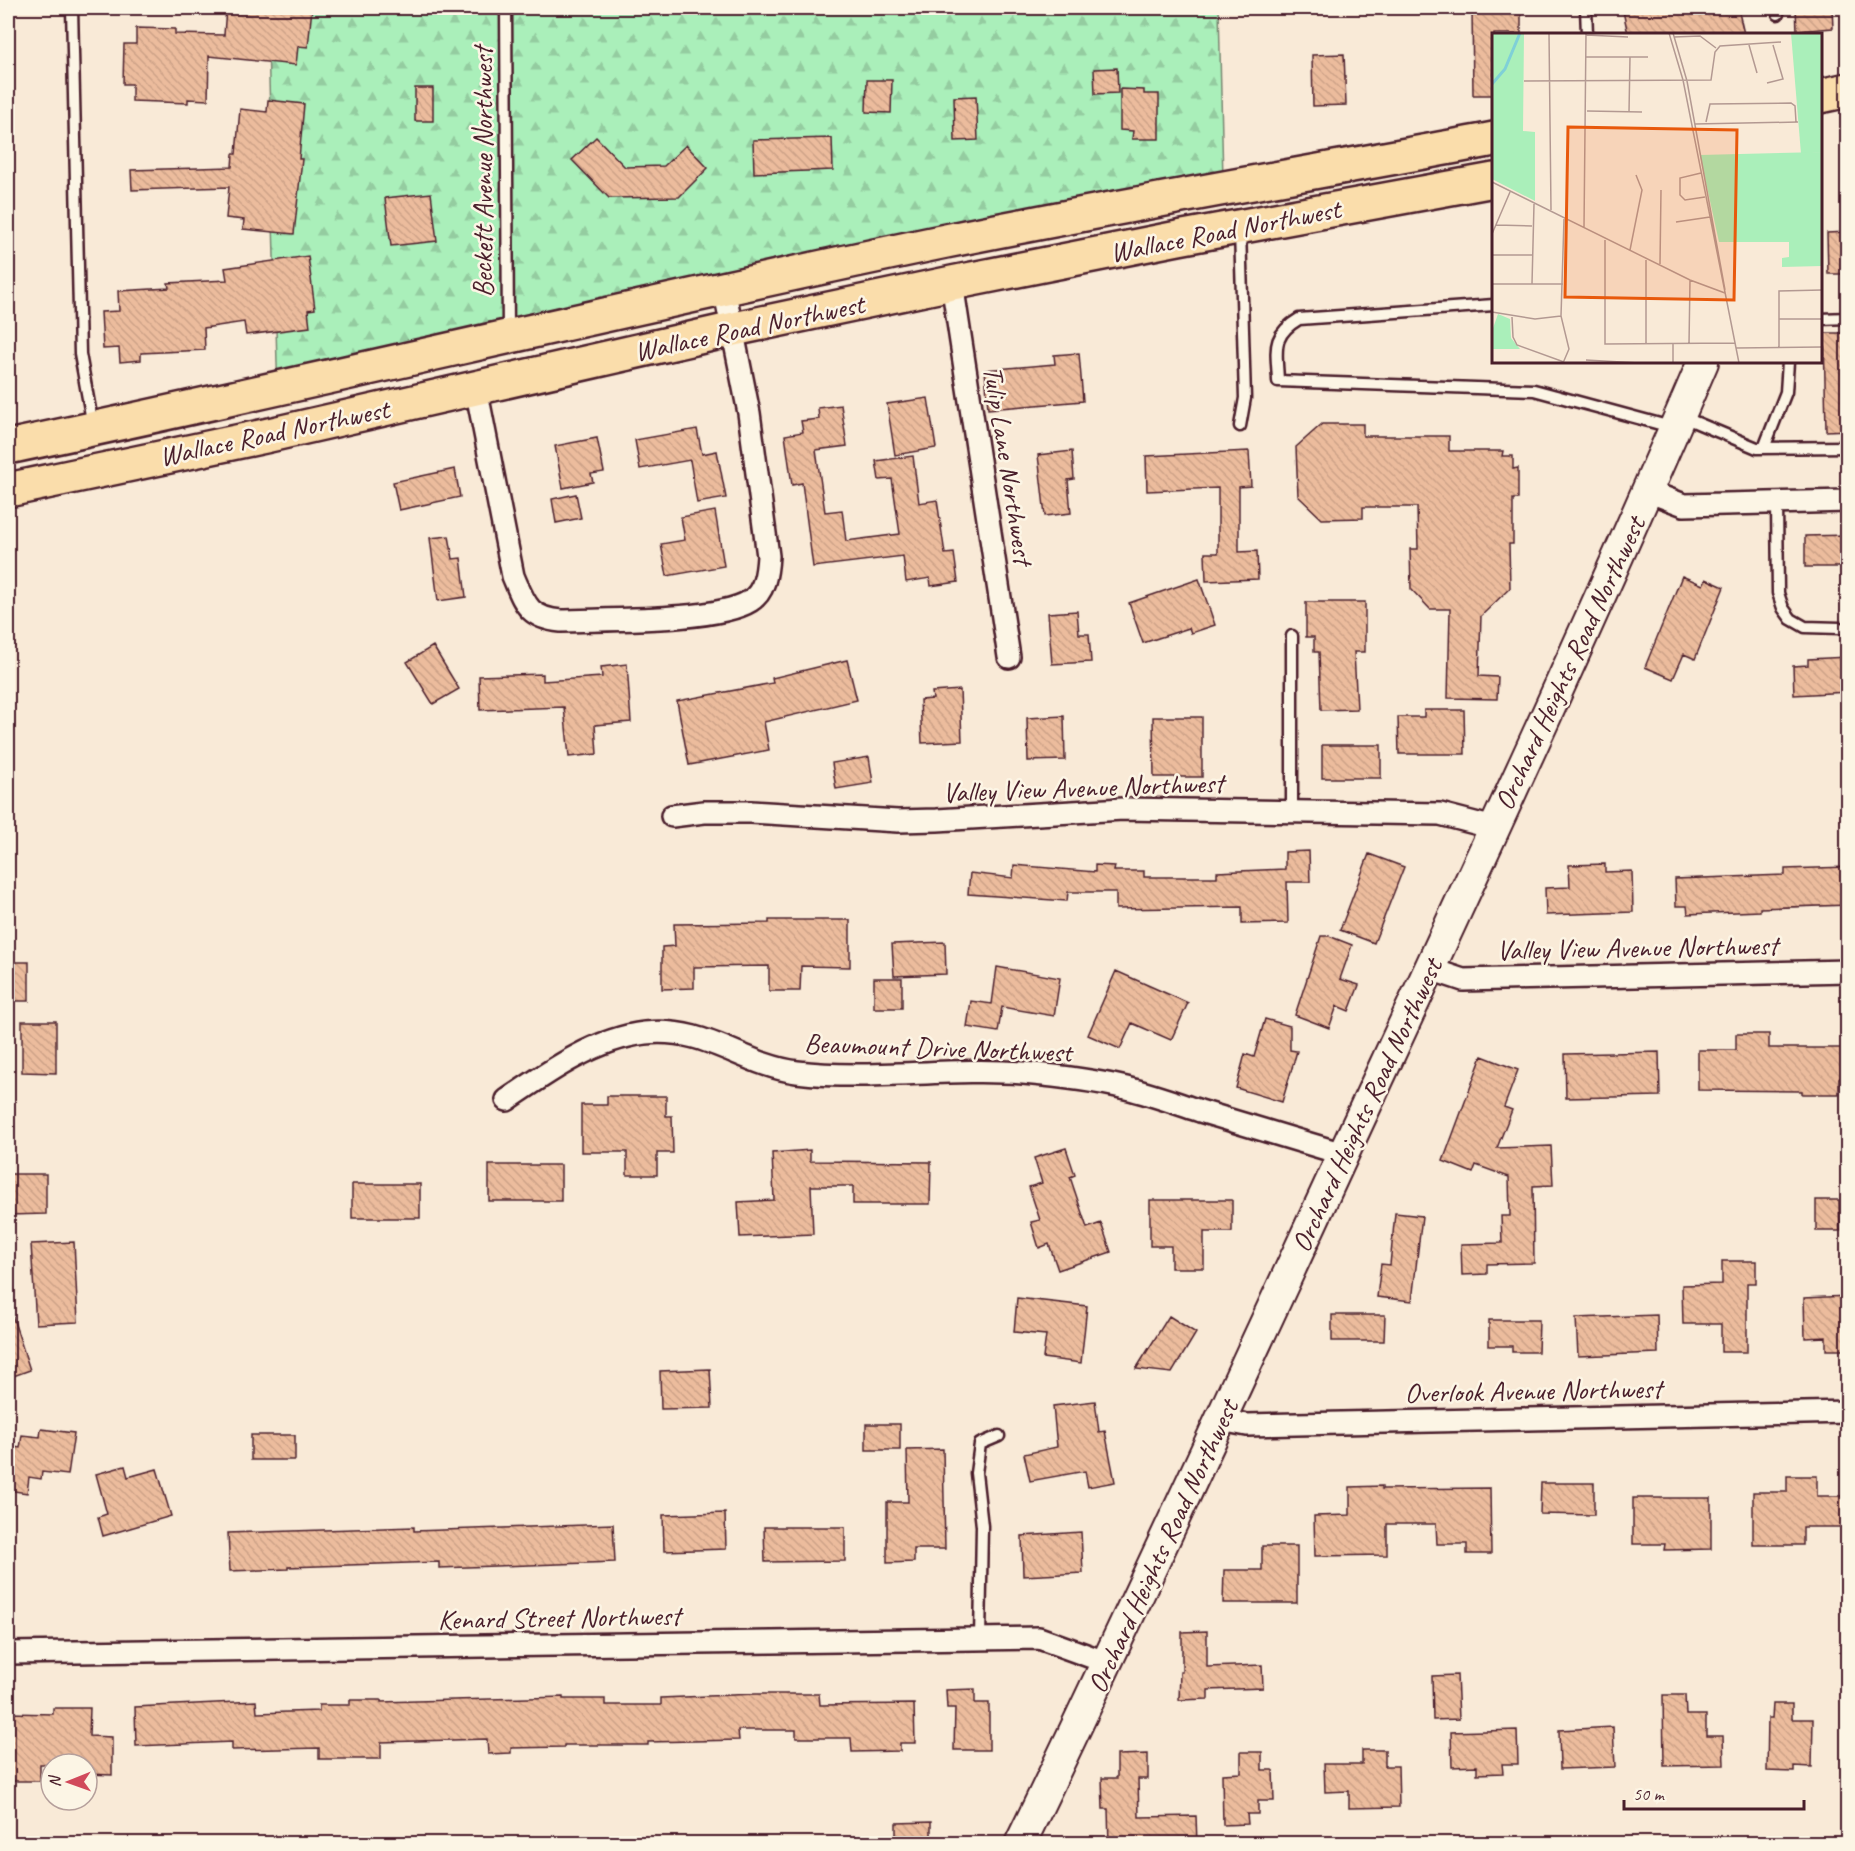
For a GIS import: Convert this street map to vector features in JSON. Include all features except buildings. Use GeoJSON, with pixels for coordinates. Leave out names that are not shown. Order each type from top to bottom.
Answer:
{"type":"FeatureCollection","features":[{"type":"Feature","properties":{"kind":"main road"},"geometry":{"type":"LineString","coordinates":[[1822,96],[1848,90]]}},
{"type":"Feature","properties":{"kind":"main road","name":"Wallace Road Northwest"},"geometry":{"type":"LineString","coordinates":[[8,447],[293,386],[724,288],[1165,198],[1492,139]]}},
{"type":"Feature","properties":{"kind":"main road","name":"Wallace Road Northwest"},"geometry":{"type":"LineString","coordinates":[[8,490],[952,283],[1492,180]]}},
{"type":"Feature","properties":{"kind":"main road","name":"Orchard Heights Road Northwest"},"geometry":{"type":"LineString","coordinates":[[1020,1844],[1108,1663],[1430,969],[1647,491],[1703,363]]}},
{"type":"Feature","properties":{"kind":"main road"},"geometry":{"type":"LineString","coordinates":[[84,474],[86,461],[93,452],[221,422],[250,412],[293,386]]}},
{"type":"Feature","properties":{"kind":"street","name":"Tulip Lane Northwest"},"geometry":{"type":"LineString","coordinates":[[952,283],[1010,657]]}},
{"type":"Feature","properties":{"kind":"street"},"geometry":{"type":"LineString","coordinates":[[476,388],[513,576],[524,602],[532,613],[546,620],[561,621],[675,616],[723,610],[751,601],[761,590],[766,575],[768,556],[749,413],[724,288]]}},
{"type":"Feature","properties":{"kind":"street"},"geometry":{"type":"LineString","coordinates":[[1647,491],[1684,505],[1848,501]]}},
{"type":"Feature","properties":{"kind":"street","name":"Valley View Avenue Northwest"},"geometry":{"type":"LineString","coordinates":[[672,816],[704,812],[751,812],[908,820],[1123,809],[1292,811],[1440,814],[1494,828]]}},
{"type":"Feature","properties":{"kind":"street","name":"Valley View Avenue Northwest"},"geometry":{"type":"LineString","coordinates":[[1430,969],[1463,980],[1848,971]]}},
{"type":"Feature","properties":{"kind":"street","name":"Beaumount Drive Northwest"},"geometry":{"type":"LineString","coordinates":[[507,1100],[546,1073],[585,1052],[615,1040],[645,1033],[675,1033],[706,1040],[783,1070],[822,1075],[1020,1073],[1125,1088],[1343,1154]]}},
{"type":"Feature","properties":{"kind":"street","name":"Overlook Avenue Northwest"},"geometry":{"type":"LineString","coordinates":[[1221,1420],[1247,1425],[1848,1412]]}},
{"type":"Feature","properties":{"kind":"street","name":"Kenard Street Northwest"},"geometry":{"type":"LineString","coordinates":[[8,1653],[1039,1638],[1108,1663]]}},
{"type":"Feature","properties":{"kind":"lane"},"geometry":{"type":"LineString","coordinates":[[72,8],[80,354],[93,429]]}},
{"type":"Feature","properties":{"kind":"lane","name":"Beckett Avenue Northwest"},"geometry":{"type":"LineString","coordinates":[[506,8],[508,337]]}},
{"type":"Feature","properties":{"kind":"lane"},"geometry":{"type":"LineString","coordinates":[[1586,8],[1587,33]]}},
{"type":"Feature","properties":{"kind":"lane"},"geometry":{"type":"LineString","coordinates":[[1240,227],[1245,398],[1240,426]]}},
{"type":"Feature","properties":{"kind":"lane"},"geometry":{"type":"LineString","coordinates":[[1492,305],[1299,319],[1286,327],[1276,344],[1278,381],[1534,390],[1677,422],[1750,446],[1764,448],[1848,447]]}},
{"type":"Feature","properties":{"kind":"lane"},"geometry":{"type":"LineString","coordinates":[[1822,319],[1848,318]]}},
{"type":"Feature","properties":{"kind":"lane"},"geometry":{"type":"LineString","coordinates":[[1764,448],[1786,392],[1788,363]]}},
{"type":"Feature","properties":{"kind":"lane"},"geometry":{"type":"LineString","coordinates":[[1777,503],[1778,593],[1783,608],[1791,619],[1805,627],[1840,628]]}},
{"type":"Feature","properties":{"kind":"lane"},"geometry":{"type":"LineString","coordinates":[[1292,636],[1292,811]]}},
{"type":"Feature","properties":{"kind":"lane"},"geometry":{"type":"LineString","coordinates":[[980,1639],[982,1527],[976,1473],[980,1444],[999,1436]]}},
{"type":"Feature","properties":{"kind":"green space"},"geometry":{"type":"Polygon","coordinates":[[[267,8],[1219,8],[1223,181],[278,398],[267,8]]]}}]}
